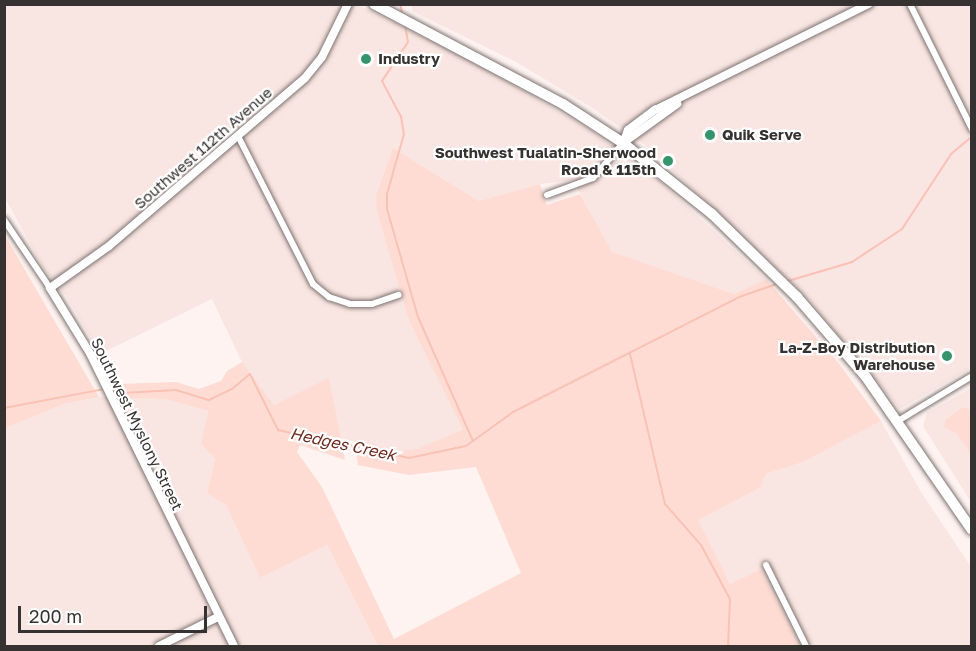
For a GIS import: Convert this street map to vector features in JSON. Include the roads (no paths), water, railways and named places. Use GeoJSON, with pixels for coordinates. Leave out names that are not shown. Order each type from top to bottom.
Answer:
{"type":"FeatureCollection","features":[{"type":"Feature","properties":{"kind":"highway"},"geometry":{"type":"LineString","coordinates":[[375,4],[525,81],[622,143],[712,214],[769,268],[832,337],[898,421],[972,530]]}},
{"type":"Feature","properties":{"kind":"street","name":"Southwest 112th Avenue"},"geometry":{"type":"LineString","coordinates":[[50,288],[109,246],[315,68],[348,4]]}},
{"type":"Feature","properties":{"kind":"street"},"geometry":{"type":"LineString","coordinates":[[547,195],[593,178],[622,143],[628,130],[642,118],[869,4]]}},
{"type":"Feature","properties":{"kind":"street"},"geometry":{"type":"LineString","coordinates":[[910,4],[972,129]]}},
{"type":"Feature","properties":{"kind":"street"},"geometry":{"type":"LineString","coordinates":[[238,136],[308,277],[339,302],[372,304],[398,295]]}},
{"type":"Feature","properties":{"kind":"street","name":"Southwest Myslony Street"},"geometry":{"type":"LineString","coordinates":[[4,220],[50,288],[102,378],[234,646]]}},
{"type":"Feature","properties":{"kind":"street"},"geometry":{"type":"LineString","coordinates":[[898,421],[972,376]]}},
{"type":"Feature","properties":{"kind":"street"},"geometry":{"type":"LineString","coordinates":[[766,565],[806,646]]}},
{"type":"Feature","properties":{"kind":"street"},"geometry":{"type":"LineString","coordinates":[[159,646],[218,617]]}},
{"type":"Feature","properties":{"kind":"waterway","name":"Hedges Creek"},"geometry":{"type":"LineString","coordinates":[[400,4],[402,12]]}},
{"type":"Feature","properties":{"kind":"waterway","name":"Hedges Creek"},"geometry":{"type":"LineString","coordinates":[[405,25],[408,42],[382,81],[401,116],[404,134],[387,194],[387,209],[418,317],[473,441]]}},
{"type":"Feature","properties":{"kind":"waterway","name":"Hedges Creek"},"geometry":{"type":"LineString","coordinates":[[788,281],[852,262],[902,229],[951,154],[970,138]]}},
{"type":"Feature","properties":{"kind":"waterway","name":"Hedges Creek"},"geometry":{"type":"LineString","coordinates":[[110,390],[122,393],[176,390],[209,400],[232,389],[250,374],[278,430],[409,458],[466,446],[513,412],[742,296],[776,284]]}},
{"type":"Feature","properties":{"kind":"waterway"},"geometry":{"type":"LineString","coordinates":[[630,354],[665,504],[701,545],[730,599],[728,646]]}},
{"type":"Feature","properties":{"kind":"waterway","name":"Hedges Creek"},"geometry":{"type":"LineString","coordinates":[[4,408],[105,389]]}},
{"type":"Feature","properties":{"kind":"place","name":"Industry"},"geometry":{"type":"Point","coordinates":[366,59]}},
{"type":"Feature","properties":{"kind":"place","name":"Quik Serve"},"geometry":{"type":"Point","coordinates":[710,135]}},
{"type":"Feature","properties":{"kind":"place","name":"Southwest Tualatin-Sherwood Road & 115th"},"geometry":{"type":"Point","coordinates":[668,161]}},
{"type":"Feature","properties":{"kind":"place","name":"La-Z-Boy Distribution Warehouse"},"geometry":{"type":"Point","coordinates":[947,356]}}]}
